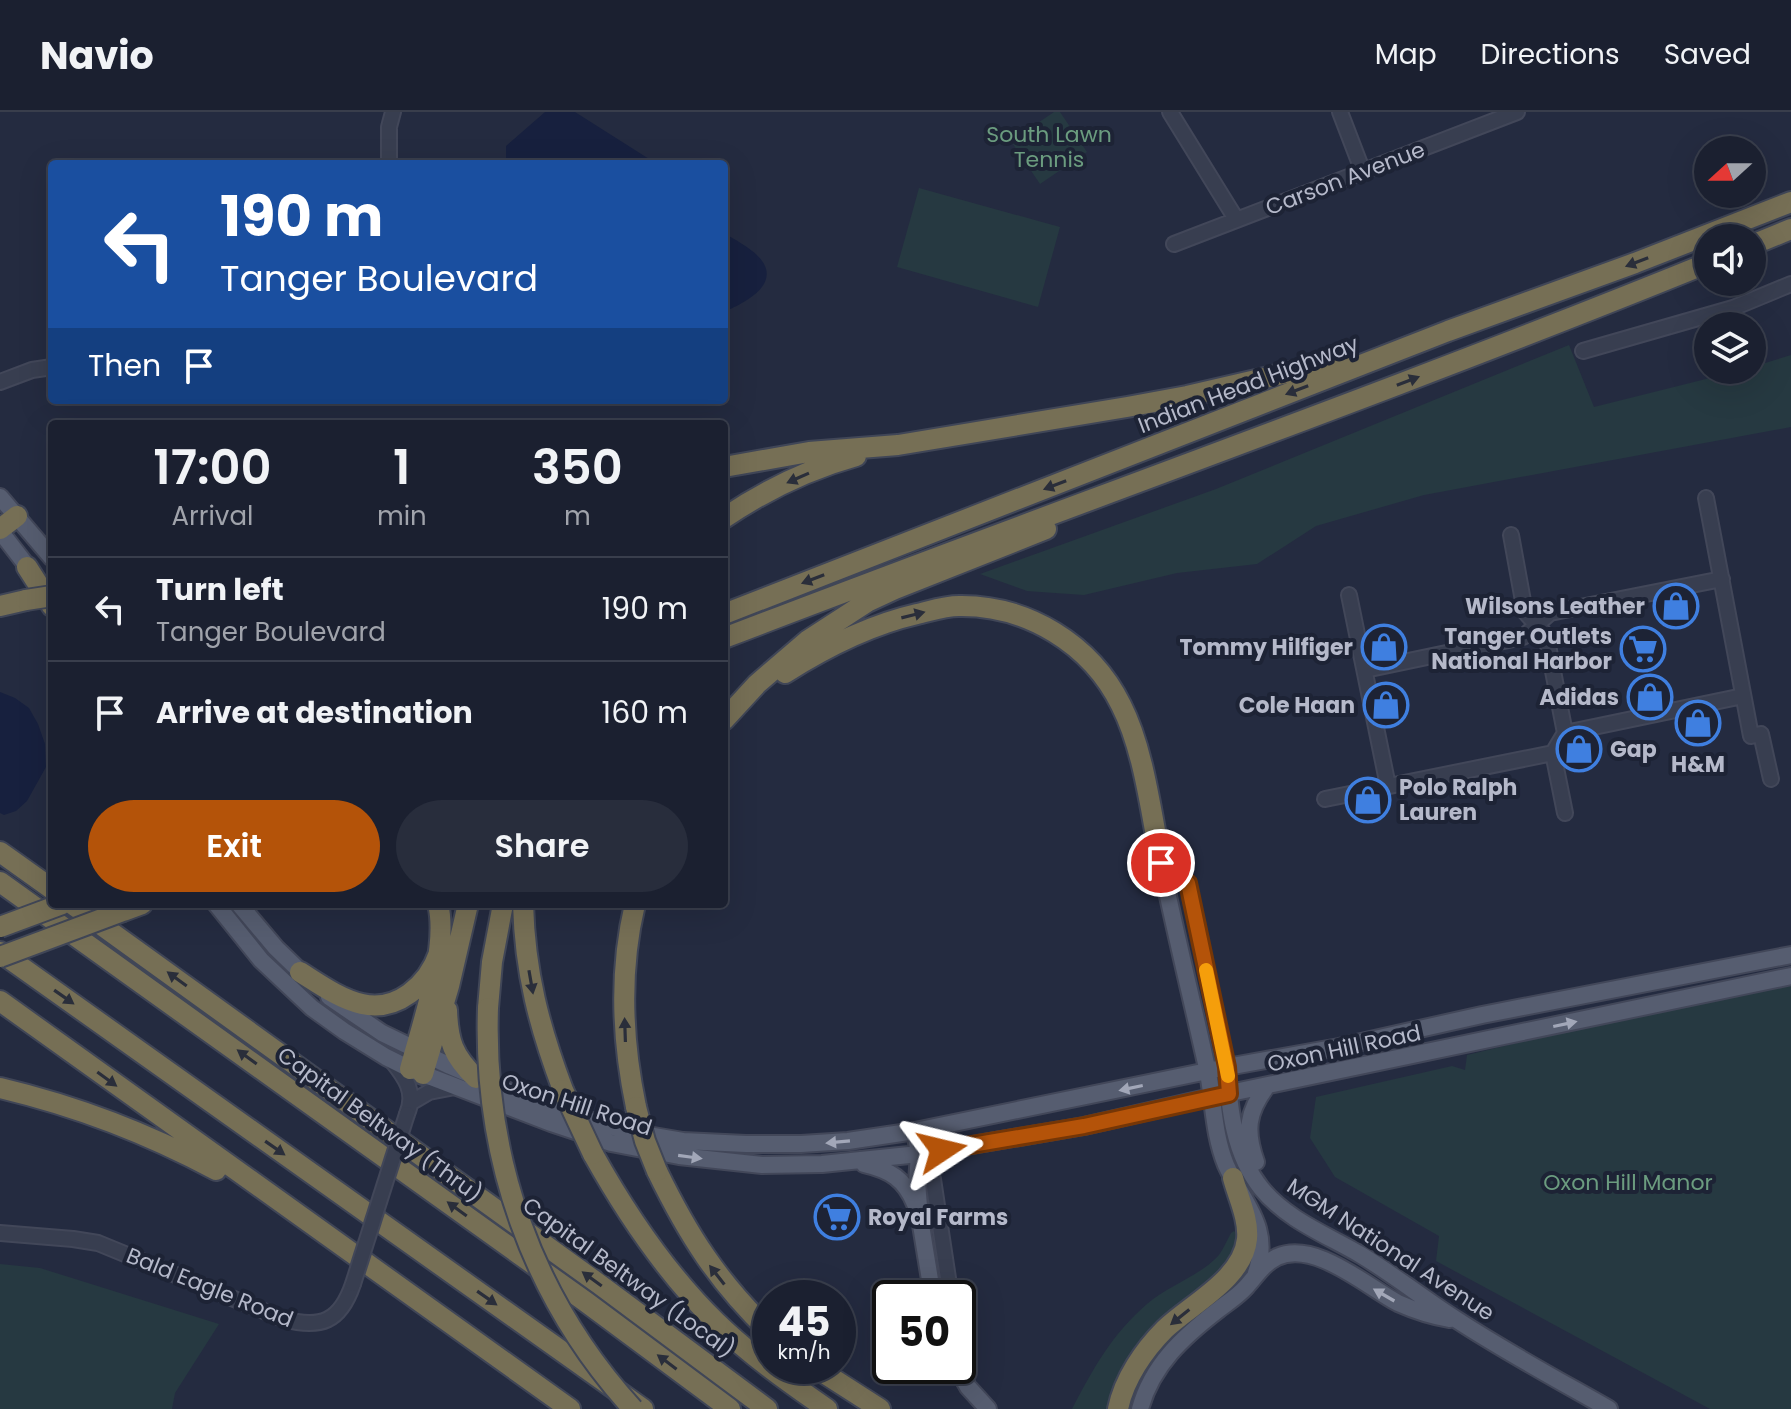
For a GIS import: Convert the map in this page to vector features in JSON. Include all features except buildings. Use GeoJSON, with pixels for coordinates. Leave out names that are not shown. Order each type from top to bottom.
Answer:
{"type":"FeatureCollection","features":[{"type":"Feature","properties":{"kind":"highway","name":"Indian Head Highway"},"geometry":{"type":"LineString","coordinates":[[728,612],[1448,331],[1791,202]]}},
{"type":"Feature","properties":{"kind":"highway"},"geometry":{"type":"LineString","coordinates":[[1766,239],[1791,229]]}},
{"type":"Feature","properties":{"kind":"highway"},"geometry":{"type":"LineString","coordinates":[[728,636],[992,535],[1309,419],[1694,269]]}},
{"type":"Feature","properties":{"kind":"highway"},"geometry":{"type":"LineString","coordinates":[[728,516],[770,490],[851,457],[898,445],[1187,396],[1323,365],[1448,331]]}},
{"type":"Feature","properties":{"kind":"highway"},"geometry":{"type":"LineString","coordinates":[[728,716],[757,684],[807,641],[867,602],[1309,419]]}},
{"type":"Feature","properties":{"kind":"highway"},"geometry":{"type":"LineString","coordinates":[[728,466],[809,452],[898,445]]}},
{"type":"Feature","properties":{"kind":"highway"},"geometry":{"type":"LineString","coordinates":[[0,530],[17,516]]}},
{"type":"Feature","properties":{"kind":"highway"},"geometry":{"type":"LineString","coordinates":[[27,567],[48,600]]}},
{"type":"Feature","properties":{"kind":"highway"},"geometry":{"type":"LineString","coordinates":[[0,606],[48,597]]}},
{"type":"Feature","properties":{"kind":"highway"},"geometry":{"type":"LineString","coordinates":[[728,717],[815,654],[888,622],[957,606],[989,609],[1021,617],[1046,627],[1070,642],[1094,663],[1109,683],[1131,727],[1161,863]]}},
{"type":"Feature","properties":{"kind":"highway"},"geometry":{"type":"LineString","coordinates":[[0,852],[48,886]]}},
{"type":"Feature","properties":{"kind":"highway","name":"Capital Beltway (Thru)"},"geometry":{"type":"LineString","coordinates":[[0,882],[586,1302],[730,1409]]}},
{"type":"Feature","properties":{"kind":"highway"},"geometry":{"type":"LineString","coordinates":[[9,924],[48,906]]}},
{"type":"Feature","properties":{"kind":"highway"},"geometry":{"type":"LineString","coordinates":[[9,924],[51,908]]}},
{"type":"Feature","properties":{"kind":"highway","name":"Capital Beltway (Local)"},"geometry":{"type":"LineString","coordinates":[[78,908],[767,1409]]}},
{"type":"Feature","properties":{"kind":"highway"},"geometry":{"type":"LineString","coordinates":[[0,954],[132,908]]}},
{"type":"Feature","properties":{"kind":"highway"},"geometry":{"type":"LineString","coordinates":[[415,1058],[439,953],[442,930],[439,908]]}},
{"type":"Feature","properties":{"kind":"highway"},"geometry":{"type":"LineString","coordinates":[[467,908],[449,986],[447,1009],[454,1052],[476,1078]]}},
{"type":"Feature","properties":{"kind":"highway"},"geometry":{"type":"LineString","coordinates":[[502,908],[492,962],[487,1043],[489,1083],[500,1155],[511,1196],[545,1281],[594,1361],[633,1409]]}},
{"type":"Feature","properties":{"kind":"highway"},"geometry":{"type":"LineString","coordinates":[[523,908],[529,977],[542,1030],[563,1090],[616,1195],[678,1280],[715,1321],[786,1381],[827,1409]]}},
{"type":"Feature","properties":{"kind":"highway"},"geometry":{"type":"LineString","coordinates":[[634,908],[625,963],[625,1041],[645,1141],[676,1211],[713,1269],[752,1314]]}},
{"type":"Feature","properties":{"kind":"highway"},"geometry":{"type":"LineString","coordinates":[[300,972],[353,1002],[386,1004],[408,996],[429,974],[439,953]]}},
{"type":"Feature","properties":{"kind":"highway"},"geometry":{"type":"LineString","coordinates":[[0,954],[643,1409]]}},
{"type":"Feature","properties":{"kind":"highway"},"geometry":{"type":"LineString","coordinates":[[415,1058],[449,986]]}},
{"type":"Feature","properties":{"kind":"highway"},"geometry":{"type":"LineString","coordinates":[[0,1001],[570,1409]]}},
{"type":"Feature","properties":{"kind":"highway"},"geometry":{"type":"LineString","coordinates":[[0,1088],[89,1112],[155,1140],[292,1212]]}},
{"type":"Feature","properties":{"kind":"highway"},"geometry":{"type":"LineString","coordinates":[[1118,1409],[1131,1374],[1149,1347],[1167,1327],[1226,1279],[1244,1252],[1247,1227],[1233,1178]]}},
{"type":"Feature","properties":{"kind":"highway"},"geometry":{"type":"LineString","coordinates":[[841,1384],[880,1409]]}},
{"type":"Feature","properties":{"kind":"main road"},"geometry":{"type":"LineString","coordinates":[[0,497],[48,553]]}},
{"type":"Feature","properties":{"kind":"main road"},"geometry":{"type":"LineString","coordinates":[[0,530],[48,592]]}},
{"type":"Feature","properties":{"kind":"main road"},"geometry":{"type":"LineString","coordinates":[[1140,1409],[1155,1373],[1169,1353],[1247,1286],[1260,1261],[1261,1244],[1249,1204],[1219,1147],[1208,1071],[1161,863]]}},
{"type":"Feature","properties":{"kind":"main road","name":"Oxon Hill Road"},"geometry":{"type":"LineString","coordinates":[[219,908],[261,960],[312,1008],[390,1059],[415,1058],[605,1126],[683,1141],[746,1144],[866,1139],[915,1131],[1791,955]]}},
{"type":"Feature","properties":{"kind":"main road"},"geometry":{"type":"LineString","coordinates":[[242,908],[300,972],[415,1058]]}},
{"type":"Feature","properties":{"kind":"main road","name":"Oxon Hill Road"},"geometry":{"type":"LineString","coordinates":[[415,1058],[455,1087],[600,1140],[644,1150],[746,1164],[850,1162],[919,1154],[1084,1126],[1791,976]]}},
{"type":"Feature","properties":{"kind":"main road","name":"MGM National Avenue"},"geometry":{"type":"LineString","coordinates":[[1227,1067],[1237,1140],[1261,1188],[1282,1209],[1361,1255],[1457,1321],[1609,1409]]}},
{"type":"Feature","properties":{"kind":"main road"},"geometry":{"type":"LineString","coordinates":[[1267,1086],[1251,1111],[1249,1137],[1259,1168],[1282,1209]]}},
{"type":"Feature","properties":{"kind":"main road"},"geometry":{"type":"LineString","coordinates":[[915,1131],[919,1154],[917,1182],[920,1219],[930,1280]]}},
{"type":"Feature","properties":{"kind":"main road"},"geometry":{"type":"LineString","coordinates":[[850,1162],[888,1172],[902,1181],[920,1219]]}},
{"type":"Feature","properties":{"kind":"main road"},"geometry":{"type":"LineString","coordinates":[[1256,1273],[1286,1254],[1311,1255],[1424,1315],[1457,1321]]}},
{"type":"Feature","properties":{"kind":"main road"},"geometry":{"type":"LineString","coordinates":[[966,1384],[988,1409]]}},
{"type":"Feature","properties":{"kind":"street"},"geometry":{"type":"LineString","coordinates":[[389,160],[389,127],[393,112]]}},
{"type":"Feature","properties":{"kind":"street"},"geometry":{"type":"LineString","coordinates":[[1170,112],[1236,219]]}},
{"type":"Feature","properties":{"kind":"street"},"geometry":{"type":"LineString","coordinates":[[1340,112],[1363,172]]}},
{"type":"Feature","properties":{"kind":"street","name":"Carson Avenue"},"geometry":{"type":"LineString","coordinates":[[1174,244],[1517,112]]}},
{"type":"Feature","properties":{"kind":"street"},"geometry":{"type":"LineString","coordinates":[[1583,351],[1733,308],[1791,284]]}},
{"type":"Feature","properties":{"kind":"street"},"geometry":{"type":"LineString","coordinates":[[0,382],[48,368]]}},
{"type":"Feature","properties":{"kind":"street"},"geometry":{"type":"LineString","coordinates":[[1706,498],[1751,736],[1761,734],[1771,779]]}},
{"type":"Feature","properties":{"kind":"street"},"geometry":{"type":"LineString","coordinates":[[1511,535],[1525,612],[1546,635],[1565,733],[1553,753],[1565,813]]}},
{"type":"Feature","properties":{"kind":"street"},"geometry":{"type":"LineString","coordinates":[[1365,670],[1523,637],[1550,613],[1722,579]]}},
{"type":"Feature","properties":{"kind":"street"},"geometry":{"type":"LineString","coordinates":[[1349,595],[1388,786]]}},
{"type":"Feature","properties":{"kind":"street"},"geometry":{"type":"LineString","coordinates":[[1565,733],[1743,696]]}},
{"type":"Feature","properties":{"kind":"street"},"geometry":{"type":"LineString","coordinates":[[1325,799],[1553,753]]}},
{"type":"Feature","properties":{"kind":"street"},"geometry":{"type":"LineString","coordinates":[[1161,863],[1188,883],[1227,1067]]}},
{"type":"Feature","properties":{"kind":"street"},"geometry":{"type":"LineString","coordinates":[[390,1059],[406,1082],[410,1108]]}},
{"type":"Feature","properties":{"kind":"street"},"geometry":{"type":"LineString","coordinates":[[410,1108],[429,1092],[455,1087]]}},
{"type":"Feature","properties":{"kind":"street","name":"Bald Eagle Road"},"geometry":{"type":"LineString","coordinates":[[0,1233],[98,1243],[283,1319],[301,1324],[320,1323],[330,1319],[345,1304],[410,1108]]}},
{"type":"Feature","properties":{"kind":"street"},"geometry":{"type":"LineString","coordinates":[[919,1154],[933,1179],[948,1280]]}},
{"type":"Feature","properties":{"kind":"green space","name":"South Lawn Tennis"},"geometry":{"type":"Polygon","coordinates":[[[1054,112],[1060,112],[1087,152],[1040,184],[1011,141],[1054,112]]]}},
{"type":"Feature","properties":{"kind":"green space"},"geometry":{"type":"Polygon","coordinates":[[[919,188],[1060,227],[1038,307],[897,267],[919,188]]]}},
{"type":"Feature","properties":{"kind":"green space"},"geometry":{"type":"Polygon","coordinates":[[[1569,345],[1594,407],[1694,382],[1766,384],[1766,363],[1791,355],[1791,427],[1424,495],[1316,526],[1257,564],[1177,573],[1084,595],[1027,591],[980,574],[1216,489],[1569,345]]]}},
{"type":"Feature","properties":{"kind":"green space","name":"Oxon Hill Manor"},"geometry":{"type":"Polygon","coordinates":[[[1791,977],[1791,1409],[1710,1409],[1436,1261],[1439,1236],[1335,1177],[1310,1138],[1316,1097],[1452,1066],[1465,1070],[1467,1055],[1791,977]]]}},
{"type":"Feature","properties":{"kind":"green space"},"geometry":{"type":"Polygon","coordinates":[[[1234,1231],[1238,1235],[1223,1268],[1161,1321],[1109,1409],[1072,1409],[1123,1327],[1156,1297],[1211,1262],[1234,1231]]]}},
{"type":"Feature","properties":{"kind":"green space"},"geometry":{"type":"Polygon","coordinates":[[[0,1264],[40,1268],[219,1324],[175,1393],[172,1409],[0,1409],[0,1264]]]}},
{"type":"Feature","properties":{"kind":"water"},"geometry":{"type":"Polygon","coordinates":[[[545,112],[575,112],[651,160],[506,160],[506,146],[545,112]]]}},
{"type":"Feature","properties":{"kind":"water"},"geometry":{"type":"Polygon","coordinates":[[[728,236],[757,255],[767,273],[761,288],[728,310],[728,236]]]}},
{"type":"Feature","properties":{"kind":"water"},"geometry":{"type":"Polygon","coordinates":[[[0,692],[29,708],[45,744],[46,767],[27,801],[16,811],[4,815],[0,813],[0,692]]]}},
{"type":"Feature","properties":{"kind":"slow traffic"},"geometry":{"type":"LineString","coordinates":[[1206,970],[1228,1076]]}},
{"type":"Feature","properties":{"kind":"place","name":"Wilsons Leather"},"geometry":{"type":"Point","coordinates":[1676,606]}},
{"type":"Feature","properties":{"kind":"place","name":"Tommy Hilfiger"},"geometry":{"type":"Point","coordinates":[1384,647]}},
{"type":"Feature","properties":{"kind":"place","name":"Tanger Outlets National Harbor"},"geometry":{"type":"Point","coordinates":[1643,649]}},
{"type":"Feature","properties":{"kind":"place","name":"Adidas"},"geometry":{"type":"Point","coordinates":[1650,697]}},
{"type":"Feature","properties":{"kind":"place","name":"Cole Haan"},"geometry":{"type":"Point","coordinates":[1386,705]}},
{"type":"Feature","properties":{"kind":"place","name":"H&M"},"geometry":{"type":"Point","coordinates":[1698,723]}},
{"type":"Feature","properties":{"kind":"place","name":"Gap"},"geometry":{"type":"Point","coordinates":[1579,749]}},
{"type":"Feature","properties":{"kind":"place","name":"Polo Ralph Lauren"},"geometry":{"type":"Point","coordinates":[1368,800]}},
{"type":"Feature","properties":{"kind":"place","name":"Royal Farms"},"geometry":{"type":"Point","coordinates":[837,1217]}},
{"type":"Feature","properties":{"kind":"route"},"geometry":{"type":"LineString","coordinates":[[942,1150],[1084,1126],[1229,1094],[1227,1067],[1188,883],[1161,863]]}}]}
